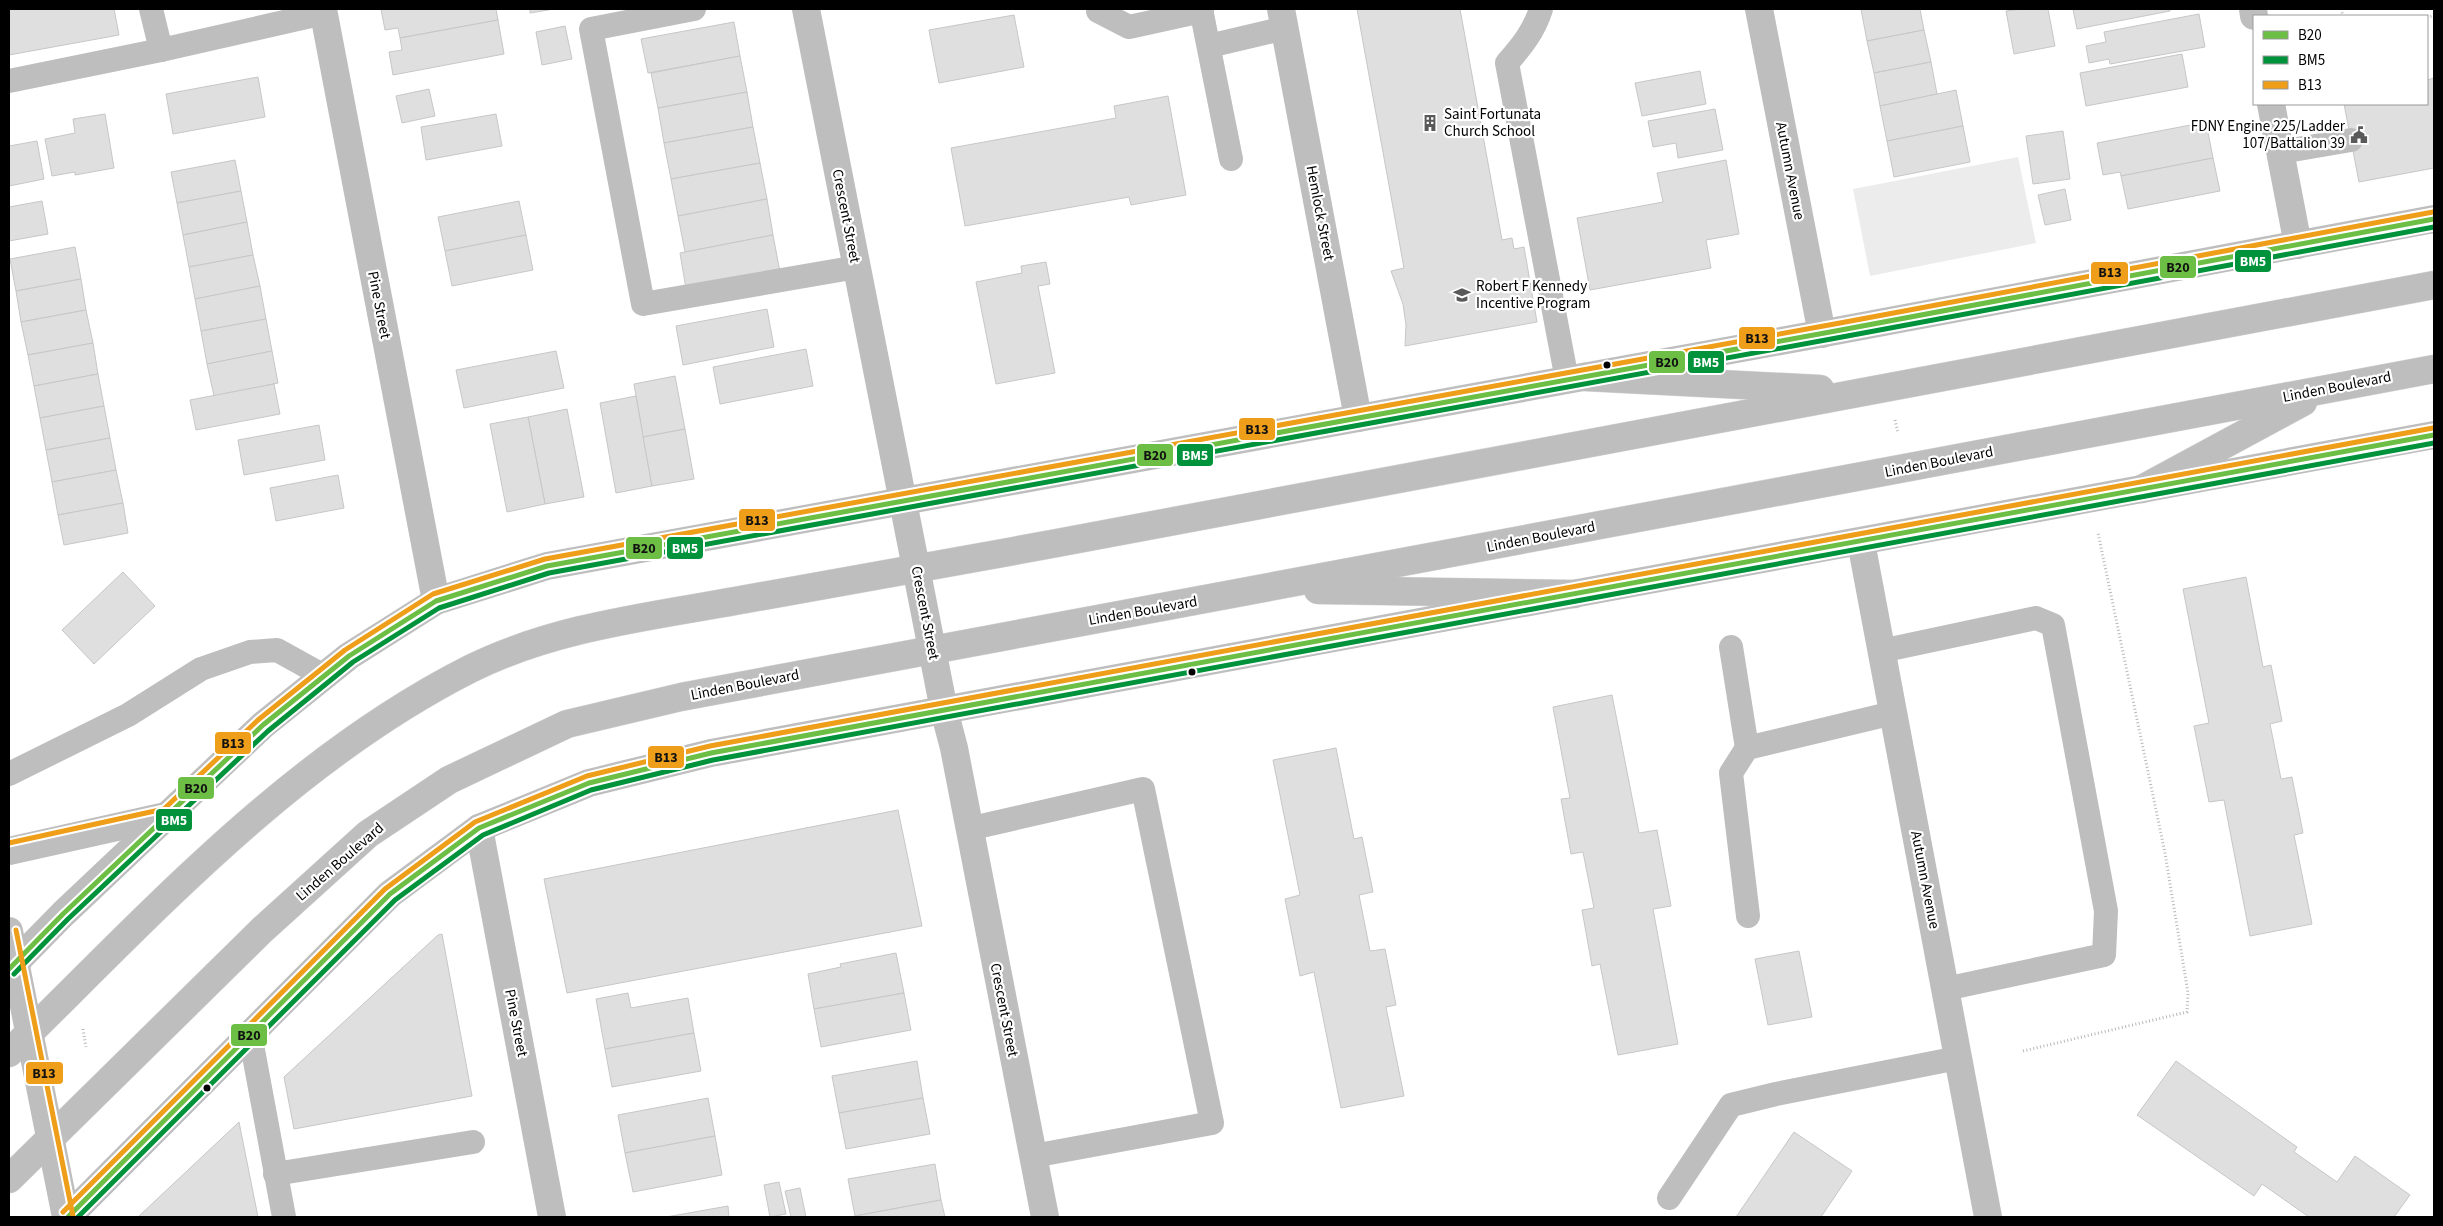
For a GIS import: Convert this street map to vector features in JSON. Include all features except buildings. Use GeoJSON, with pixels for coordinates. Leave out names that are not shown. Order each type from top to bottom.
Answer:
{"type":"FeatureCollection","features":[{"type":"Feature","properties":{"kind":"main road","name":"Crescent Street"},"geometry":{"type":"LineString","coordinates":[[806,9],[944,710],[954,748],[968,829],[1045,1217]]}},
{"type":"Feature","properties":{"kind":"main road","name":"Autumn Avenue"},"geometry":{"type":"LineString","coordinates":[[1760,9],[1822,334]]}},
{"type":"Feature","properties":{"kind":"main road","name":"Pine Street"},"geometry":{"type":"LineString","coordinates":[[324,11],[436,601]]}},
{"type":"Feature","properties":{"kind":"main road","name":"Hemlock Street"},"geometry":{"type":"LineString","coordinates":[[1283,18],[1358,418]]}},
{"type":"Feature","properties":{"kind":"main road"},"geometry":{"type":"LineString","coordinates":[[2271,105],[2298,245]]}},
{"type":"Feature","properties":{"kind":"main road"},"geometry":{"type":"LineString","coordinates":[[12,966],[263,725],[349,656],[436,601],[547,566],[1822,334],[2434,219]]}},
{"type":"Feature","properties":{"kind":"main road"},"geometry":{"type":"LineString","coordinates":[[9,1053],[228,840],[296,782],[387,718],[471,669],[528,645],[611,623],[917,569],[2434,285]]}},
{"type":"Feature","properties":{"kind":"main road","name":"Linden Boulevard"},"geometry":{"type":"LineString","coordinates":[[9,1179],[262,930],[368,834],[449,780],[567,724],[681,697],[932,649],[2434,369]]}},
{"type":"Feature","properties":{"kind":"main road"},"geometry":{"type":"LineString","coordinates":[[1576,379],[1866,391]]}},
{"type":"Feature","properties":{"kind":"main road"},"geometry":{"type":"LineString","coordinates":[[2142,489],[2327,389]]}},
{"type":"Feature","properties":{"kind":"main road"},"geometry":{"type":"LineString","coordinates":[[67,1217],[390,894],[479,828],[589,782],[710,753],[2434,435]]}},
{"type":"Feature","properties":{"kind":"main road","name":"Autumn Avenue"},"geometry":{"type":"LineString","coordinates":[[1861,542],[1988,1217]]}},
{"type":"Feature","properties":{"kind":"main road"},"geometry":{"type":"LineString","coordinates":[[1259,589],[1574,594]]}},
{"type":"Feature","properties":{"kind":"main road"},"geometry":{"type":"LineString","coordinates":[[9,851],[168,816]]}},
{"type":"Feature","properties":{"kind":"main road","name":"Pine Street"},"geometry":{"type":"LineString","coordinates":[[479,828],[552,1217]]}},
{"type":"Feature","properties":{"kind":"main road"},"geometry":{"type":"LineString","coordinates":[[9,931],[12,966],[29,1033],[67,1217]]}},
{"type":"Feature","properties":{"kind":"lane"},"geometry":{"type":"LineString","coordinates":[[151,9],[161,50]]}},
{"type":"Feature","properties":{"kind":"lane"},"geometry":{"type":"LineString","coordinates":[[694,9],[591,29],[643,304],[857,267]]}},
{"type":"Feature","properties":{"kind":"lane"},"geometry":{"type":"LineString","coordinates":[[1098,9],[1098,11],[1129,27],[1202,10],[1232,159]]}},
{"type":"Feature","properties":{"kind":"lane"},"geometry":{"type":"LineString","coordinates":[[1541,9],[1535,26],[1527,39],[1507,64],[1576,379]]}},
{"type":"Feature","properties":{"kind":"lane"},"geometry":{"type":"LineString","coordinates":[[9,81],[161,50],[324,11]]}},
{"type":"Feature","properties":{"kind":"lane"},"geometry":{"type":"LineString","coordinates":[[1209,46],[1283,18]]}},
{"type":"Feature","properties":{"kind":"lane"},"geometry":{"type":"LineString","coordinates":[[2280,152],[2351,140]]}},
{"type":"Feature","properties":{"kind":"lane"},"geometry":{"type":"LineString","coordinates":[[1881,651],[2036,618],[2053,625],[2106,911],[2104,955],[1945,989]]}},
{"type":"Feature","properties":{"kind":"lane"},"geometry":{"type":"LineString","coordinates":[[1731,647],[1747,748],[1731,773],[1748,916]]}},
{"type":"Feature","properties":{"kind":"lane"},"geometry":{"type":"LineString","coordinates":[[9,774],[128,715],[201,668],[250,652],[277,650],[324,676]]}},
{"type":"Feature","properties":{"kind":"lane"},"geometry":{"type":"LineString","coordinates":[[1747,748],[1893,713]]}},
{"type":"Feature","properties":{"kind":"lane"},"geometry":{"type":"LineString","coordinates":[[968,829],[1143,789],[1212,1123],[1033,1156]]}},
{"type":"Feature","properties":{"kind":"lane"},"geometry":{"type":"LineString","coordinates":[[250,1034],[284,1217]]}},
{"type":"Feature","properties":{"kind":"lane"},"geometry":{"type":"LineString","coordinates":[[1669,1198],[1731,1105],[1776,1094],[1958,1058]]}},
{"type":"Feature","properties":{"kind":"lane"},"geometry":{"type":"LineString","coordinates":[[275,1174],[473,1142]]}},
{"type":"Feature","properties":{"kind":"path"},"geometry":{"type":"LineString","coordinates":[[2023,1051],[2169,1018],[2186,1012],[2188,993],[2166,853],[2098,533]]}},
{"type":"Feature","properties":{"kind":"shaded area"},"geometry":{"type":"Polygon","coordinates":[[[2018,157],[2036,243],[1870,276],[1853,189],[2018,157]]]}},
{"type":"Feature","properties":{"kind":"transit line","name":"B13"},"geometry":{"type":"LineString","coordinates":[[9,843],[164,809],[258,720],[345,650],[433,594],[545,559],[1840,323],[2433,212]]}},
{"type":"Feature","properties":{"kind":"transit line","name":"B20"},"geometry":{"type":"LineString","coordinates":[[9,969],[63,914],[263,725],[349,656],[436,601],[547,566],[1841,330],[2434,219]]}},
{"type":"Feature","properties":{"kind":"transit line","name":"BM5"},"geometry":{"type":"LineString","coordinates":[[14,974],[68,919],[268,731],[353,662],[439,608],[549,573],[2434,227]]}},
{"type":"Feature","properties":{"kind":"transit line","name":"B13"},"geometry":{"type":"LineString","coordinates":[[63,1212],[385,889],[475,822],[587,776],[710,746],[2433,428]]}},
{"type":"Feature","properties":{"kind":"transit line","name":"B20"},"geometry":{"type":"LineString","coordinates":[[68,1217],[390,894],[479,828],[589,783],[711,753],[2434,435]]}},
{"type":"Feature","properties":{"kind":"transit line","name":"BM5"},"geometry":{"type":"LineString","coordinates":[[78,1217],[395,900],[483,835],[591,790],[713,760],[2434,443]]}},
{"type":"Feature","properties":{"kind":"transit line","name":"B13"},"geometry":{"type":"LineString","coordinates":[[16,930],[73,1216]]}},
{"type":"Feature","properties":{"kind":"place","name":"Saint Fortunata Church School"},"geometry":{"type":"Point","coordinates":[1430,123]}},
{"type":"Feature","properties":{"kind":"place","name":"FDNY Engine 225/Ladder 107/Battalion 39"},"geometry":{"type":"Point","coordinates":[2359,135]}},
{"type":"Feature","properties":{"kind":"place","name":"Robert F Kennedy Incentive Program"},"geometry":{"type":"Point","coordinates":[1462,295]}}]}
